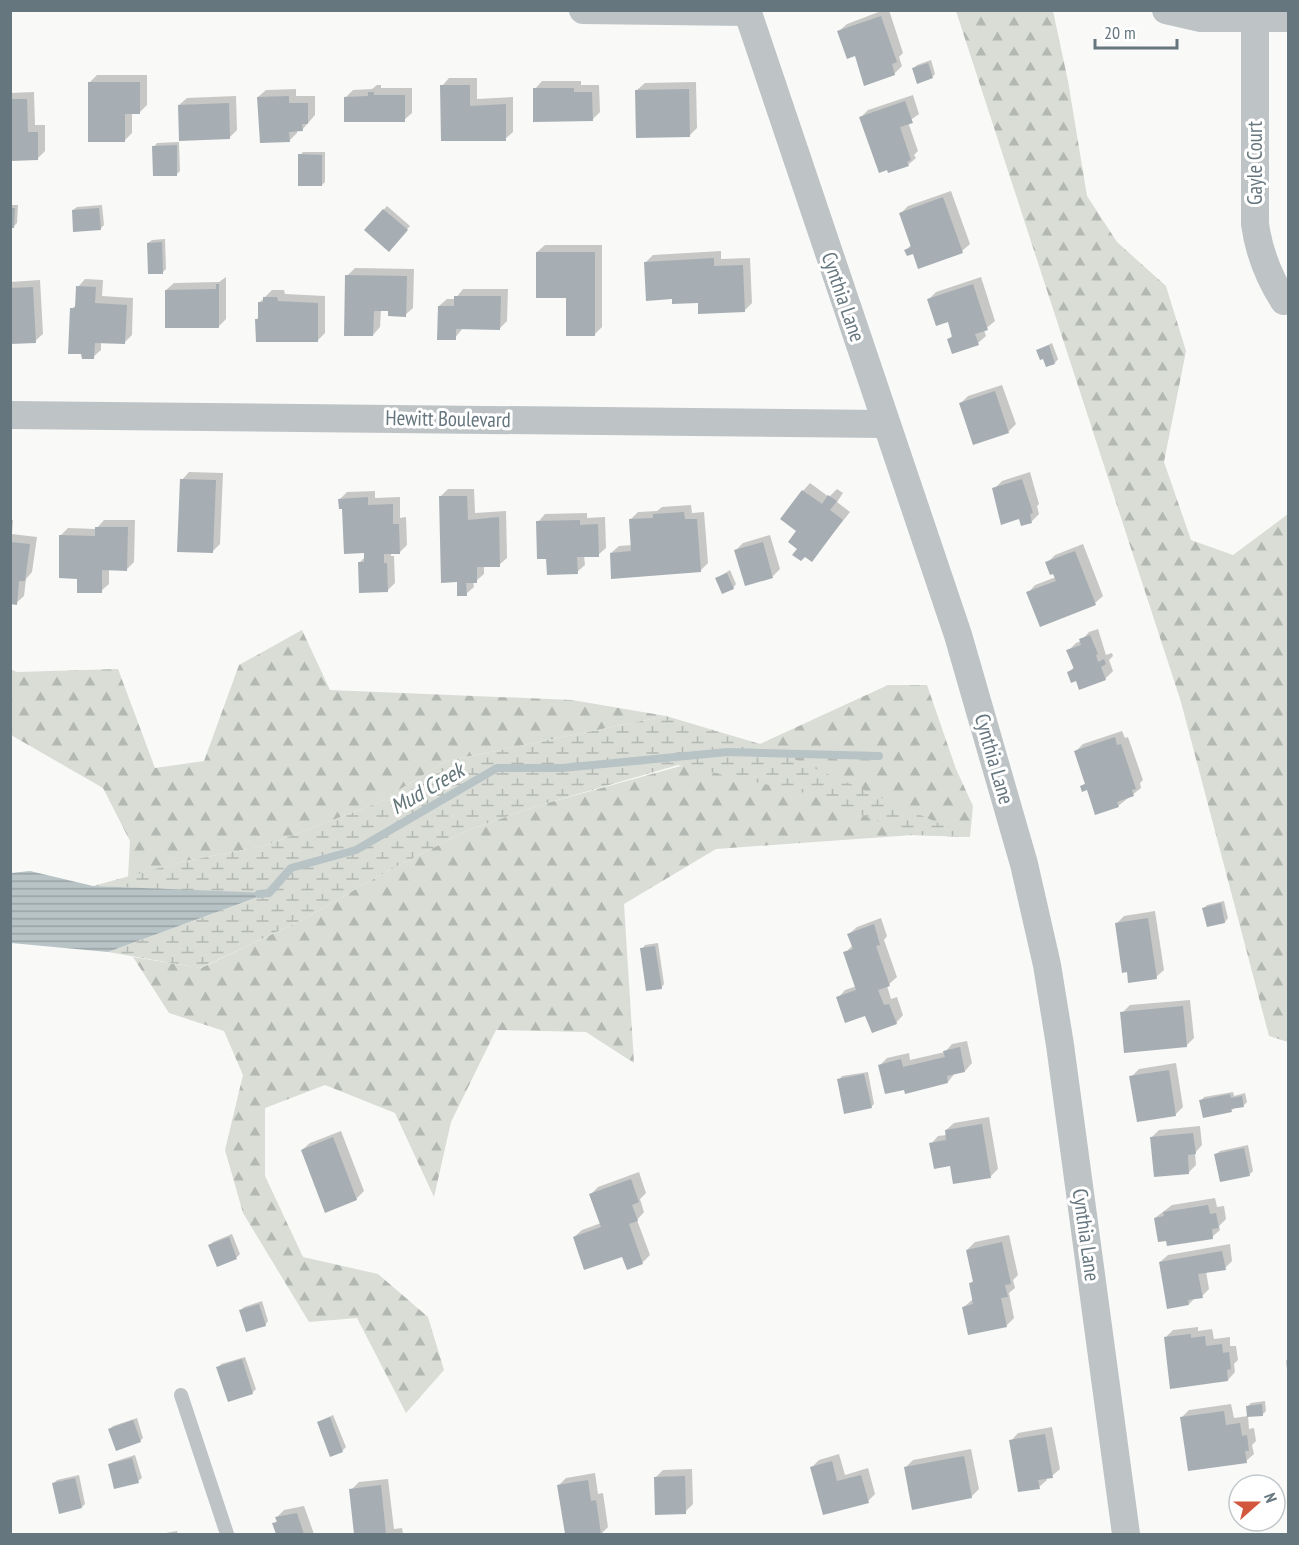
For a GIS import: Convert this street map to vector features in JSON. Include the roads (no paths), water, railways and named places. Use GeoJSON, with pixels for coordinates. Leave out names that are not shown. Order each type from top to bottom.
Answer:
{"type":"FeatureCollection","features":[{"type":"Feature","properties":{"kind":"street"},"geometry":{"type":"LineString","coordinates":[[583,10],[747,11]]}},
{"type":"Feature","properties":{"kind":"street"},"geometry":{"type":"LineString","coordinates":[[1166,10],[1201,18],[1288,18]]}},
{"type":"Feature","properties":{"kind":"street","name":"Cynthia Lane"},"geometry":{"type":"LineString","coordinates":[[747,11],[958,635],[1024,864],[1047,965],[1063,1069],[1126,1534]]}},
{"type":"Feature","properties":{"kind":"street","name":"Gayle Court"},"geometry":{"type":"LineString","coordinates":[[1255,19],[1256,224],[1258,241],[1267,272],[1284,302]]}},
{"type":"Feature","properties":{"kind":"street","name":"Hewitt Boulevard"},"geometry":{"type":"LineString","coordinates":[[10,415],[886,424]]}},
{"type":"Feature","properties":{"kind":"lane"},"geometry":{"type":"LineString","coordinates":[[181,1395],[227,1534]]}},
{"type":"Feature","properties":{"kind":"waterway","name":"Mud Creek"},"geometry":{"type":"LineString","coordinates":[[259,894],[269,893],[291,868],[356,850],[497,768],[562,768],[727,752],[879,756]]}}]}
